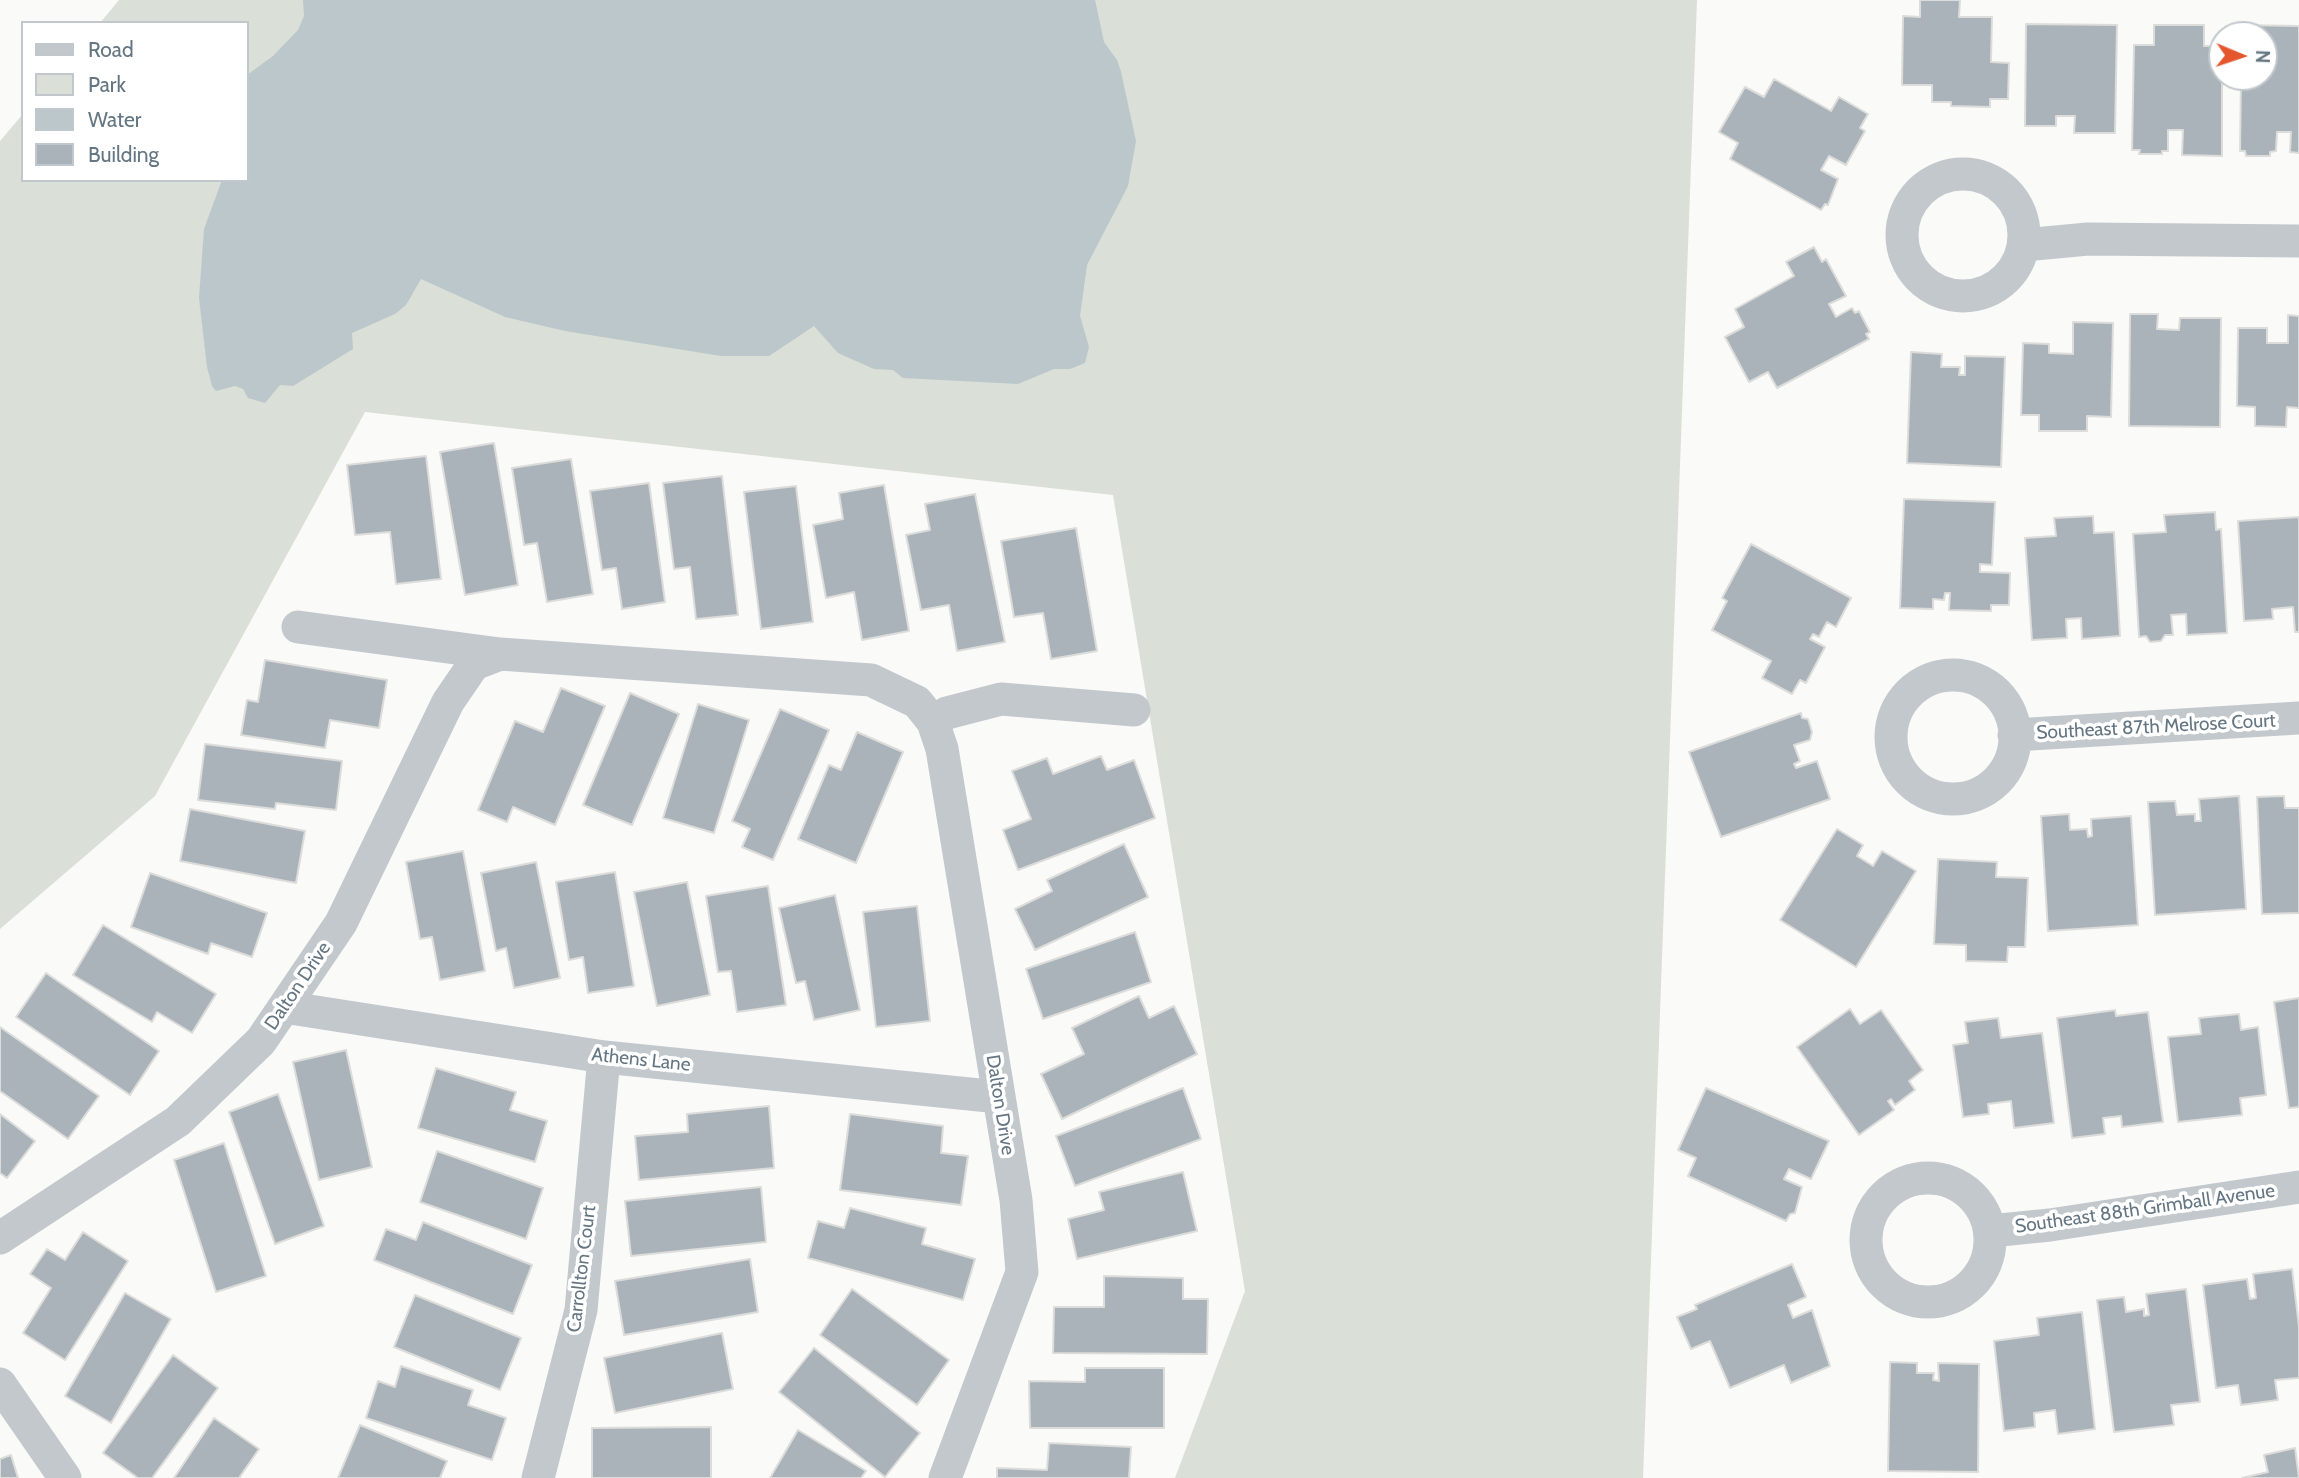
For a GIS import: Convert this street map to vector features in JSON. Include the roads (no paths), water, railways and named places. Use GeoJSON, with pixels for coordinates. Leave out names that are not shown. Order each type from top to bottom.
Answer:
{"type":"FeatureCollection","features":[{"type":"Feature","properties":{"kind":"street"},"geometry":{"type":"LineString","coordinates":[[2024,246],[2088,239],[2299,241]]}},
{"type":"Feature","properties":{"kind":"street","name":"Dalton Drive"},"geometry":{"type":"LineString","coordinates":[[298,627],[500,654],[871,680],[917,702],[933,722],[942,749],[1016,1200],[1022,1272],[945,1478]]}},
{"type":"Feature","properties":{"kind":"street","name":"Dalton Drive"},"geometry":{"type":"LineString","coordinates":[[0,1238],[178,1121],[261,1041],[341,923],[448,702],[474,664],[500,654]]}},
{"type":"Feature","properties":{"kind":"street"},"geometry":{"type":"LineString","coordinates":[[933,722],[947,713],[1001,699],[1133,710]]}},
{"type":"Feature","properties":{"kind":"street","name":"Southeast 87th Melrose Court"},"geometry":{"type":"LineString","coordinates":[[2014,735],[2299,718]]}},
{"type":"Feature","properties":{"kind":"street","name":"Athens Lane"},"geometry":{"type":"LineString","coordinates":[[284,1007],[604,1056],[999,1097]]}},
{"type":"Feature","properties":{"kind":"street","name":"Carrollton Court"},"geometry":{"type":"LineString","coordinates":[[538,1478],[581,1310],[604,1056]]}},
{"type":"Feature","properties":{"kind":"street","name":"Southeast 88th Grimball Avenue"},"geometry":{"type":"LineString","coordinates":[[1990,1231],[2050,1225],[2299,1187]]}},
{"type":"Feature","properties":{"kind":"street"},"geometry":{"type":"LineString","coordinates":[[0,1384],[65,1478]]}},
{"type":"Feature","properties":{"kind":"water"},"geometry":{"type":"Polygon","coordinates":[[[303,0],[1095,0],[1104,42],[1117,60],[1121,72],[1136,141],[1128,186],[1087,265],[1080,316],[1089,347],[1085,363],[1070,369],[1054,369],[1018,384],[903,378],[893,370],[874,369],[838,353],[814,326],[769,356],[721,356],[565,331],[505,317],[421,279],[406,305],[395,314],[352,333],[353,349],[293,386],[280,385],[265,403],[248,398],[243,389],[235,386],[216,391],[207,367],[199,298],[204,229],[221,182],[248,182],[248,74],[273,56],[298,30],[304,16],[303,0]]]}}]}
